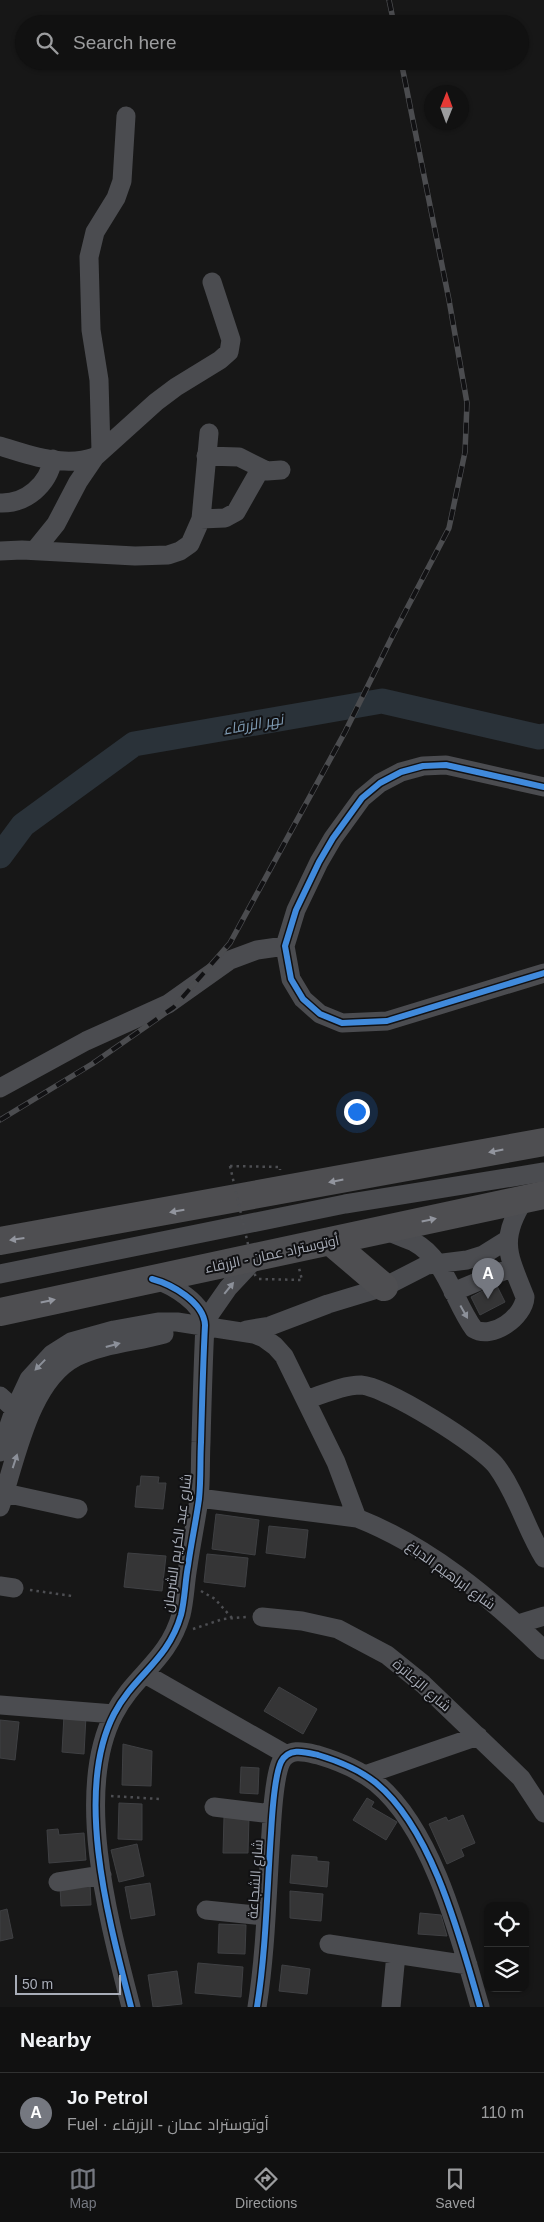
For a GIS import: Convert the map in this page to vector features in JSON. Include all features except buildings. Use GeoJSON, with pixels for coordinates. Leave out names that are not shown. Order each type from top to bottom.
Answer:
{"type":"FeatureCollection","features":[{"type":"Feature","properties":{"kind":"highway"},"geometry":{"type":"LineString","coordinates":[[0,1242],[544,1142]]}},
{"type":"Feature","properties":{"kind":"highway","name":"أوتوستراد عمان - الزرقاء"},"geometry":{"type":"LineString","coordinates":[[0,1312],[152,1279],[256,1268],[330,1241],[534,1198]]}},
{"type":"Feature","properties":{"kind":"highway"},"geometry":{"type":"LineString","coordinates":[[330,1241],[384,1287]]}},
{"type":"Feature","properties":{"kind":"street"},"geometry":{"type":"LineString","coordinates":[[98,454],[98,380],[91,330],[89,257],[96,232],[116,198],[122,181],[126,116]]}},
{"type":"Feature","properties":{"kind":"street"},"geometry":{"type":"LineString","coordinates":[[35,550],[56,524],[78,482],[98,454],[156,402],[220,360],[229,352],[231,340],[212,282]]}},
{"type":"Feature","properties":{"kind":"street"},"geometry":{"type":"LineString","coordinates":[[0,551],[35,550],[135,556],[168,555],[180,551],[190,544],[201,518],[208,433]]}},
{"type":"Feature","properties":{"kind":"street"},"geometry":{"type":"LineString","coordinates":[[0,446],[53,460],[79,460],[98,454]]}},
{"type":"Feature","properties":{"kind":"street"},"geometry":{"type":"LineString","coordinates":[[206,456],[239,457],[267,470],[281,470]]}},
{"type":"Feature","properties":{"kind":"street"},"geometry":{"type":"LineString","coordinates":[[0,503],[15,503],[27,497],[46,479],[53,460]]}},
{"type":"Feature","properties":{"kind":"street"},"geometry":{"type":"LineString","coordinates":[[201,518],[225,518],[236,512],[261,468]]}},
{"type":"Feature","properties":{"kind":"street"},"geometry":{"type":"LineString","coordinates":[[544,787],[446,765],[423,766],[401,772],[380,783],[362,798],[324,854],[296,910],[285,946],[291,978],[303,998],[320,1014],[342,1023],[364,1024],[387,1021],[544,973]]}},
{"type":"Feature","properties":{"kind":"street"},"geometry":{"type":"LineString","coordinates":[[0,1088],[86,1041],[168,1004],[230,960],[257,950],[285,946]]}},
{"type":"Feature","properties":{"kind":"street"},"geometry":{"type":"LineString","coordinates":[[0,1266],[344,1198],[544,1165]]}},
{"type":"Feature","properties":{"kind":"street"},"geometry":{"type":"LineString","coordinates":[[0,1274],[345,1204],[544,1172]]}},
{"type":"Feature","properties":{"kind":"street"},"geometry":{"type":"LineString","coordinates":[[384,1230],[415,1243],[436,1262],[474,1329],[479,1332],[489,1332],[516,1318],[523,1308],[525,1298],[509,1254],[508,1240],[513,1217],[534,1198]]}},
{"type":"Feature","properties":{"kind":"street"},"geometry":{"type":"LineString","coordinates":[[243,1331],[270,1326],[328,1304],[384,1287],[436,1262],[467,1260],[483,1255],[508,1240]]}},
{"type":"Feature","properties":{"kind":"street"},"geometry":{"type":"LineString","coordinates":[[453,1292],[513,1267]]}},
{"type":"Feature","properties":{"kind":"street"},"geometry":{"type":"LineString","coordinates":[[205,1323],[228,1288],[256,1268]]}},
{"type":"Feature","properties":{"kind":"street"},"geometry":{"type":"LineString","coordinates":[[152,1279],[166,1283],[183,1293],[197,1308],[205,1323]]}},
{"type":"Feature","properties":{"kind":"street"},"geometry":{"type":"LineString","coordinates":[[0,1452],[21,1416],[45,1384],[65,1364],[98,1349],[162,1334],[184,1322],[205,1323],[243,1331],[264,1338],[284,1356],[336,1462],[357,1518]]}},
{"type":"Feature","properties":{"kind":"street","name":"شارع عبد الكريم الشرمان"},"geometry":{"type":"LineString","coordinates":[[131,2007],[102,1875],[96,1823],[100,1760],[104,1736],[114,1714],[133,1686],[167,1648],[173,1638],[181,1613],[199,1498],[205,1323]]}},
{"type":"Feature","properties":{"kind":"street"},"geometry":{"type":"LineString","coordinates":[[306,1400],[344,1387],[372,1387],[398,1398],[479,1449],[498,1468],[544,1558]]}},
{"type":"Feature","properties":{"kind":"street"},"geometry":{"type":"LineString","coordinates":[[0,1396],[21,1416]]}},
{"type":"Feature","properties":{"kind":"street"},"geometry":{"type":"LineString","coordinates":[[21,1416],[2,1500],[78,1509]]}},
{"type":"Feature","properties":{"kind":"street","name":"شارع ابراهيم الدباغ"},"geometry":{"type":"LineString","coordinates":[[199,1498],[357,1518],[380,1527],[455,1574],[518,1624],[544,1650]]}},
{"type":"Feature","properties":{"kind":"street"},"geometry":{"type":"LineString","coordinates":[[518,1624],[544,1616]]}},
{"type":"Feature","properties":{"kind":"street","name":"شارع الزعاترة"},"geometry":{"type":"LineString","coordinates":[[262,1617],[302,1621],[338,1629],[386,1655],[423,1684],[478,1736],[520,1778],[544,1813]]}},
{"type":"Feature","properties":{"kind":"street"},"geometry":{"type":"LineString","coordinates":[[145,1674],[287,1755],[304,1752],[330,1759],[365,1775],[377,1783],[391,1798],[419,1837],[437,1877],[468,1965],[480,2007]]}},
{"type":"Feature","properties":{"kind":"street"},"geometry":{"type":"LineString","coordinates":[[0,1705],[114,1714]]}},
{"type":"Feature","properties":{"kind":"street"},"geometry":{"type":"LineString","coordinates":[[365,1775],[478,1736]]}},
{"type":"Feature","properties":{"kind":"street","name":"شارع الشجاعة"},"geometry":{"type":"LineString","coordinates":[[257,2007],[272,1814],[279,1769],[287,1755]]}},
{"type":"Feature","properties":{"kind":"street"},"geometry":{"type":"LineString","coordinates":[[214,1807],[272,1814]]}},
{"type":"Feature","properties":{"kind":"street"},"geometry":{"type":"LineString","coordinates":[[58,1882],[102,1875]]}},
{"type":"Feature","properties":{"kind":"street"},"geometry":{"type":"LineString","coordinates":[[206,1910],[265,1916]]}},
{"type":"Feature","properties":{"kind":"street"},"geometry":{"type":"LineString","coordinates":[[329,1944],[468,1965]]}},
{"type":"Feature","properties":{"kind":"street"},"geometry":{"type":"LineString","coordinates":[[391,2007],[396,1954]]}},
{"type":"Feature","properties":{"kind":"path"},"geometry":{"type":"LineString","coordinates":[[280,1167],[230,1166],[256,1268],[302,1280]]}},
{"type":"Feature","properties":{"kind":"path"},"geometry":{"type":"LineString","coordinates":[[7,1587],[72,1596]]}},
{"type":"Feature","properties":{"kind":"path"},"geometry":{"type":"LineString","coordinates":[[189,1631],[232,1618],[215,1599],[204,1594],[197,1587]]}},
{"type":"Feature","properties":{"kind":"path"},"geometry":{"type":"LineString","coordinates":[[97,1795],[159,1799]]}},
{"type":"Feature","properties":{"kind":"waterway","name":"نهر الزرقاء"},"geometry":{"type":"LineString","coordinates":[[0,856],[23,825],[134,744],[382,701],[539,737],[544,736]]}},
{"type":"Feature","properties":{"kind":"railway"},"geometry":{"type":"LineString","coordinates":[[389,0],[392,15]]}},
{"type":"Feature","properties":{"kind":"railway"},"geometry":{"type":"LineString","coordinates":[[0,1120],[92,1064],[174,1007],[230,943],[345,732],[449,528],[465,452],[467,403],[449,300],[403,70]]}},
{"type":"Feature","properties":{"kind":"cycle path"},"geometry":{"type":"LineString","coordinates":[[544,787],[446,765],[423,766],[401,772],[380,783],[362,798],[333,838],[319,862],[296,910],[285,946],[291,979],[303,999],[320,1014],[342,1023],[387,1021],[544,973]]}},
{"type":"Feature","properties":{"kind":"cycle path"},"geometry":{"type":"LineString","coordinates":[[131,2007],[114,1938],[99,1859],[96,1782],[102,1746],[114,1714],[122,1700],[168,1644],[181,1615],[200,1492],[205,1325],[199,1309],[185,1295],[160,1281],[152,1279]]}},
{"type":"Feature","properties":{"kind":"cycle path"},"geometry":{"type":"LineString","coordinates":[[257,2007],[264,1942],[275,1787],[281,1762],[284,1757],[293,1752],[318,1755],[356,1770],[370,1778],[396,1803],[429,1856],[442,1887],[480,2007]]}},
{"type":"Feature","properties":{"kind":"place","name":"Jo Petrol"},"geometry":{"type":"Point","coordinates":[488,1299]}}]}
